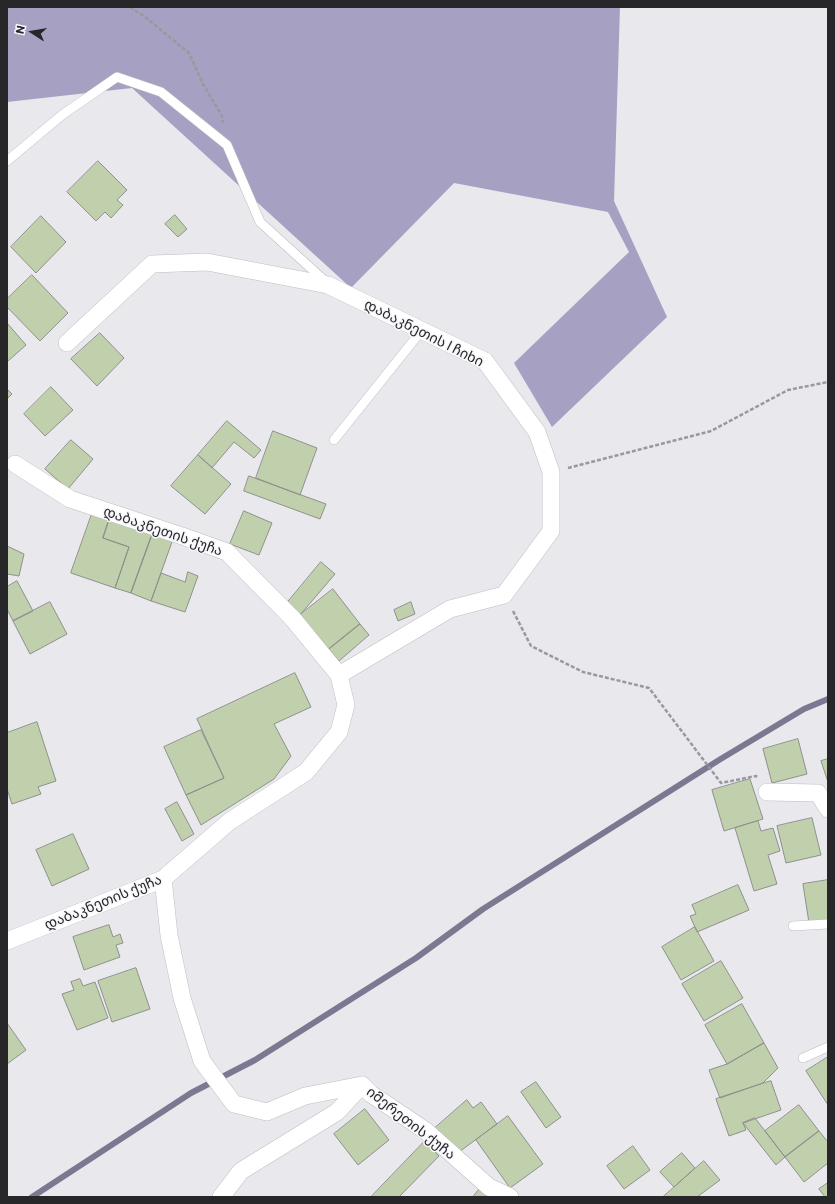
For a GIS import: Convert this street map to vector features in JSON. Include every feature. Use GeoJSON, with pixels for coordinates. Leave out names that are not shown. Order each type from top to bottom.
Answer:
{"type":"FeatureCollection","features":[{"type":"Feature","properties":{"kind":"street","name":"დაბაკნეთის I ჩიხი"},"geometry":{"type":"LineString","coordinates":[[67,343],[152,264],[207,262],[328,285],[485,361],[537,432],[552,472],[551,531],[504,595]]}},
{"type":"Feature","properties":{"kind":"street","name":"დაბაკნეთის ქუჩა"},"geometry":{"type":"LineString","coordinates":[[7,941],[163,879],[230,821],[306,772],[339,732],[346,705],[338,675],[293,619],[227,552],[70,499],[11,464]]}},
{"type":"Feature","properties":{"kind":"street"},"geometry":{"type":"LineString","coordinates":[[338,675],[450,608],[504,595]]}},
{"type":"Feature","properties":{"kind":"street"},"geometry":{"type":"LineString","coordinates":[[767,792],[818,793],[828,809]]}},
{"type":"Feature","properties":{"kind":"street"},"geometry":{"type":"LineString","coordinates":[[163,879],[169,935],[182,998],[202,1061],[234,1104],[267,1112],[305,1096],[362,1085]]}},
{"type":"Feature","properties":{"kind":"street","name":"იმერეთის ქუჩა"},"geometry":{"type":"LineString","coordinates":[[221,1197],[241,1171],[337,1112],[362,1085],[371,1094],[426,1131],[489,1187],[510,1197]]}},
{"type":"Feature","properties":{"kind":"lane"},"geometry":{"type":"LineString","coordinates":[[7,161],[62,115],[117,77],[161,92],[227,145],[260,222],[328,285]]}},
{"type":"Feature","properties":{"kind":"lane"},"geometry":{"type":"LineString","coordinates":[[334,440],[422,330]]}},
{"type":"Feature","properties":{"kind":"lane"},"geometry":{"type":"LineString","coordinates":[[793,926],[828,924]]}},
{"type":"Feature","properties":{"kind":"lane"},"geometry":{"type":"LineString","coordinates":[[803,1058],[828,1047]]}},
{"type":"Feature","properties":{"kind":"path"},"geometry":{"type":"LineString","coordinates":[[130,7],[145,17],[189,53],[202,84],[222,116],[227,145]]}},
{"type":"Feature","properties":{"kind":"path"},"geometry":{"type":"LineString","coordinates":[[552,472],[711,431],[788,390],[828,382]]}},
{"type":"Feature","properties":{"kind":"path"},"geometry":{"type":"LineString","coordinates":[[504,595],[531,646],[583,672],[648,688],[722,783],[756,776],[767,792]]}},
{"type":"Feature","properties":{"kind":"shaded area"},"geometry":{"type":"Polygon","coordinates":[[[7,7],[620,7],[614,201],[667,317],[552,427],[514,363],[629,252],[608,212],[454,183],[351,288],[132,88],[7,102],[7,7]]]}},
{"type":"Feature","properties":{"kind":"building"},"geometry":{"type":"Polygon","coordinates":[[[98,161],[127,190],[117,200],[123,205],[111,218],[105,212],[96,221],[67,192],[98,161]]]}},
{"type":"Feature","properties":{"kind":"building"},"geometry":{"type":"Polygon","coordinates":[[[175,215],[187,229],[178,237],[165,224],[175,215]]]}},
{"type":"Feature","properties":{"kind":"building"},"geometry":{"type":"Polygon","coordinates":[[[41,216],[66,242],[36,273],[11,247],[41,216]]]}},
{"type":"Feature","properties":{"kind":"building"},"geometry":{"type":"Polygon","coordinates":[[[32,275],[68,313],[40,341],[7,307],[7,299],[32,275]]]}},
{"type":"Feature","properties":{"kind":"building"},"geometry":{"type":"Polygon","coordinates":[[[7,323],[26,345],[7,362],[7,323]]]}},
{"type":"Feature","properties":{"kind":"building"},"geometry":{"type":"Polygon","coordinates":[[[100,333],[124,358],[97,386],[71,359],[100,333]]]}},
{"type":"Feature","properties":{"kind":"building"},"geometry":{"type":"Polygon","coordinates":[[[51,387],[73,410],[45,436],[24,414],[51,387]]]}},
{"type":"Feature","properties":{"kind":"building"},"geometry":{"type":"Polygon","coordinates":[[[7,389],[12,394],[7,399],[7,389]]]}},
{"type":"Feature","properties":{"kind":"building"},"geometry":{"type":"Polygon","coordinates":[[[227,421],[261,450],[254,458],[234,442],[212,468],[198,455],[227,421]]]}},
{"type":"Feature","properties":{"kind":"building"},"geometry":{"type":"Polygon","coordinates":[[[273,431],[317,448],[300,495],[256,478],[273,431]]]}},
{"type":"Feature","properties":{"kind":"building"},"geometry":{"type":"Polygon","coordinates":[[[71,440],[93,459],[68,489],[45,469],[71,440]]]}},
{"type":"Feature","properties":{"kind":"building"},"geometry":{"type":"Polygon","coordinates":[[[198,455],[231,484],[205,514],[171,486],[198,455]]]}},
{"type":"Feature","properties":{"kind":"building"},"geometry":{"type":"Polygon","coordinates":[[[249,476],[326,504],[320,519],[244,491],[249,476]]]}},
{"type":"Feature","properties":{"kind":"building"},"geometry":{"type":"Polygon","coordinates":[[[93,511],[110,517],[103,538],[129,547],[115,588],[71,573],[93,511]]]}},
{"type":"Feature","properties":{"kind":"building"},"geometry":{"type":"Polygon","coordinates":[[[244,511],[272,523],[259,555],[230,544],[244,511]]]}},
{"type":"Feature","properties":{"kind":"building"},"geometry":{"type":"Polygon","coordinates":[[[110,517],[153,532],[131,593],[115,588],[129,547],[103,538],[110,517]]]}},
{"type":"Feature","properties":{"kind":"building"},"geometry":{"type":"Polygon","coordinates":[[[153,532],[173,539],[151,601],[131,593],[153,532]]]}},
{"type":"Feature","properties":{"kind":"building"},"geometry":{"type":"Polygon","coordinates":[[[7,546],[24,554],[19,576],[7,574],[7,546]]]}},
{"type":"Feature","properties":{"kind":"building"},"geometry":{"type":"Polygon","coordinates":[[[321,562],[335,574],[300,615],[287,603],[321,562]]]}},
{"type":"Feature","properties":{"kind":"building"},"geometry":{"type":"Polygon","coordinates":[[[188,572],[198,576],[185,612],[151,601],[161,573],[185,582],[188,572]]]}},
{"type":"Feature","properties":{"kind":"building"},"geometry":{"type":"Polygon","coordinates":[[[17,581],[33,611],[13,621],[7,609],[7,587],[17,581]]]}},
{"type":"Feature","properties":{"kind":"building"},"geometry":{"type":"Polygon","coordinates":[[[333,589],[360,624],[329,649],[300,615],[333,589]]]}},
{"type":"Feature","properties":{"kind":"building"},"geometry":{"type":"Polygon","coordinates":[[[50,602],[67,634],[30,654],[13,621],[50,602]]]}},
{"type":"Feature","properties":{"kind":"building"},"geometry":{"type":"Polygon","coordinates":[[[411,602],[415,614],[398,621],[394,610],[411,602]]]}},
{"type":"Feature","properties":{"kind":"building"},"geometry":{"type":"Polygon","coordinates":[[[360,624],[369,635],[339,661],[329,649],[360,624]]]}},
{"type":"Feature","properties":{"kind":"building"},"geometry":{"type":"Polygon","coordinates":[[[295,673],[311,707],[274,724],[291,756],[274,779],[201,825],[186,795],[224,778],[197,719],[295,673]]]}},
{"type":"Feature","properties":{"kind":"building"},"geometry":{"type":"Polygon","coordinates":[[[37,722],[56,781],[38,787],[41,794],[12,804],[7,789],[7,733],[37,722]]]}},
{"type":"Feature","properties":{"kind":"building"},"geometry":{"type":"Polygon","coordinates":[[[201,730],[224,778],[186,795],[164,747],[201,730]]]}},
{"type":"Feature","properties":{"kind":"building"},"geometry":{"type":"Polygon","coordinates":[[[798,739],[807,774],[772,783],[763,749],[798,739]]]}},
{"type":"Feature","properties":{"kind":"building"},"geometry":{"type":"Polygon","coordinates":[[[828,759],[828,782],[821,761],[828,759]]]}},
{"type":"Feature","properties":{"kind":"building"},"geometry":{"type":"Polygon","coordinates":[[[750,779],[763,819],[724,831],[712,790],[750,779]]]}},
{"type":"Feature","properties":{"kind":"building"},"geometry":{"type":"Polygon","coordinates":[[[177,802],[194,834],[182,841],[165,809],[177,802]]]}},
{"type":"Feature","properties":{"kind":"building"},"geometry":{"type":"Polygon","coordinates":[[[812,818],[821,855],[786,863],[777,826],[812,818]]]}},
{"type":"Feature","properties":{"kind":"building"},"geometry":{"type":"Polygon","coordinates":[[[758,821],[761,831],[773,828],[780,851],[768,855],[777,884],[754,891],[735,828],[758,821]]]}},
{"type":"Feature","properties":{"kind":"building"},"geometry":{"type":"Polygon","coordinates":[[[73,834],[89,869],[52,886],[36,850],[73,834]]]}},
{"type":"Feature","properties":{"kind":"building"},"geometry":{"type":"Polygon","coordinates":[[[828,880],[828,920],[809,923],[803,884],[828,880]]]}},
{"type":"Feature","properties":{"kind":"building"},"geometry":{"type":"Polygon","coordinates":[[[738,885],[749,910],[697,932],[690,916],[696,914],[692,905],[738,885]]]}},
{"type":"Feature","properties":{"kind":"building"},"geometry":{"type":"Polygon","coordinates":[[[109,925],[113,937],[120,934],[123,943],[116,945],[120,957],[84,970],[73,937],[109,925]]]}},
{"type":"Feature","properties":{"kind":"building"},"geometry":{"type":"Polygon","coordinates":[[[695,927],[714,961],[681,980],[662,947],[695,927]]]}},
{"type":"Feature","properties":{"kind":"building"},"geometry":{"type":"Polygon","coordinates":[[[721,961],[743,998],[704,1021],[682,984],[721,961]]]}},
{"type":"Feature","properties":{"kind":"building"},"geometry":{"type":"Polygon","coordinates":[[[136,968],[150,1009],[112,1022],[98,981],[136,968]]]}},
{"type":"Feature","properties":{"kind":"building"},"geometry":{"type":"Polygon","coordinates":[[[80,979],[83,986],[95,982],[108,1018],[77,1030],[62,994],[74,990],[71,982],[80,979]]]}},
{"type":"Feature","properties":{"kind":"building"},"geometry":{"type":"Polygon","coordinates":[[[742,1004],[764,1043],[727,1064],[705,1025],[742,1004]]]}},
{"type":"Feature","properties":{"kind":"building"},"geometry":{"type":"Polygon","coordinates":[[[7,1023],[26,1050],[7,1064],[7,1023]]]}},
{"type":"Feature","properties":{"kind":"building"},"geometry":{"type":"Polygon","coordinates":[[[764,1043],[778,1068],[763,1083],[720,1098],[709,1070],[727,1064],[764,1043]]]}},
{"type":"Feature","properties":{"kind":"building"},"geometry":{"type":"Polygon","coordinates":[[[828,1057],[828,1105],[806,1071],[828,1057]]]}},
{"type":"Feature","properties":{"kind":"building"},"geometry":{"type":"Polygon","coordinates":[[[771,1081],[781,1110],[743,1123],[746,1130],[729,1136],[716,1099],[771,1081]]]}},
{"type":"Feature","properties":{"kind":"building"},"geometry":{"type":"Polygon","coordinates":[[[536,1082],[561,1117],[546,1128],[521,1092],[536,1082]]]}},
{"type":"Feature","properties":{"kind":"building"},"geometry":{"type":"Polygon","coordinates":[[[467,1100],[473,1108],[481,1102],[497,1124],[459,1152],[435,1128],[467,1100]]]}},
{"type":"Feature","properties":{"kind":"building"},"geometry":{"type":"Polygon","coordinates":[[[799,1105],[819,1131],[785,1157],[765,1131],[799,1105]]]}},
{"type":"Feature","properties":{"kind":"building"},"geometry":{"type":"Polygon","coordinates":[[[365,1109],[389,1140],[358,1165],[334,1134],[365,1109]]]}},
{"type":"Feature","properties":{"kind":"building"},"geometry":{"type":"Polygon","coordinates":[[[508,1116],[543,1164],[510,1188],[476,1140],[508,1116]]]}},
{"type":"Feature","properties":{"kind":"building"},"geometry":{"type":"Polygon","coordinates":[[[755,1118],[785,1157],[776,1165],[743,1123],[755,1118]]]}},
{"type":"Feature","properties":{"kind":"building"},"geometry":{"type":"Polygon","coordinates":[[[819,1131],[828,1142],[828,1163],[804,1182],[785,1157],[819,1131]]]}},
{"type":"Feature","properties":{"kind":"building"},"geometry":{"type":"Polygon","coordinates":[[[425,1141],[439,1156],[399,1197],[371,1197],[425,1141]]]}},
{"type":"Feature","properties":{"kind":"building"},"geometry":{"type":"Polygon","coordinates":[[[633,1146],[650,1170],[624,1189],[607,1166],[633,1146]]]}},
{"type":"Feature","properties":{"kind":"building"},"geometry":{"type":"Polygon","coordinates":[[[682,1153],[695,1168],[674,1187],[660,1172],[682,1153]]]}},
{"type":"Feature","properties":{"kind":"building"},"geometry":{"type":"Polygon","coordinates":[[[704,1161],[720,1180],[697,1197],[663,1197],[704,1161]]]}},
{"type":"Feature","properties":{"kind":"building"},"geometry":{"type":"Polygon","coordinates":[[[828,1183],[828,1197],[825,1197],[819,1189],[828,1183]]]}},
{"type":"Feature","properties":{"kind":"building"},"geometry":{"type":"Polygon","coordinates":[[[481,1187],[492,1197],[473,1197],[481,1187]]]}},
{"type":"Feature","properties":{"kind":"waterway"},"geometry":{"type":"LineString","coordinates":[[32,1197],[191,1093],[255,1060],[416,958],[483,909],[719,760],[804,709],[828,699]]}}]}
